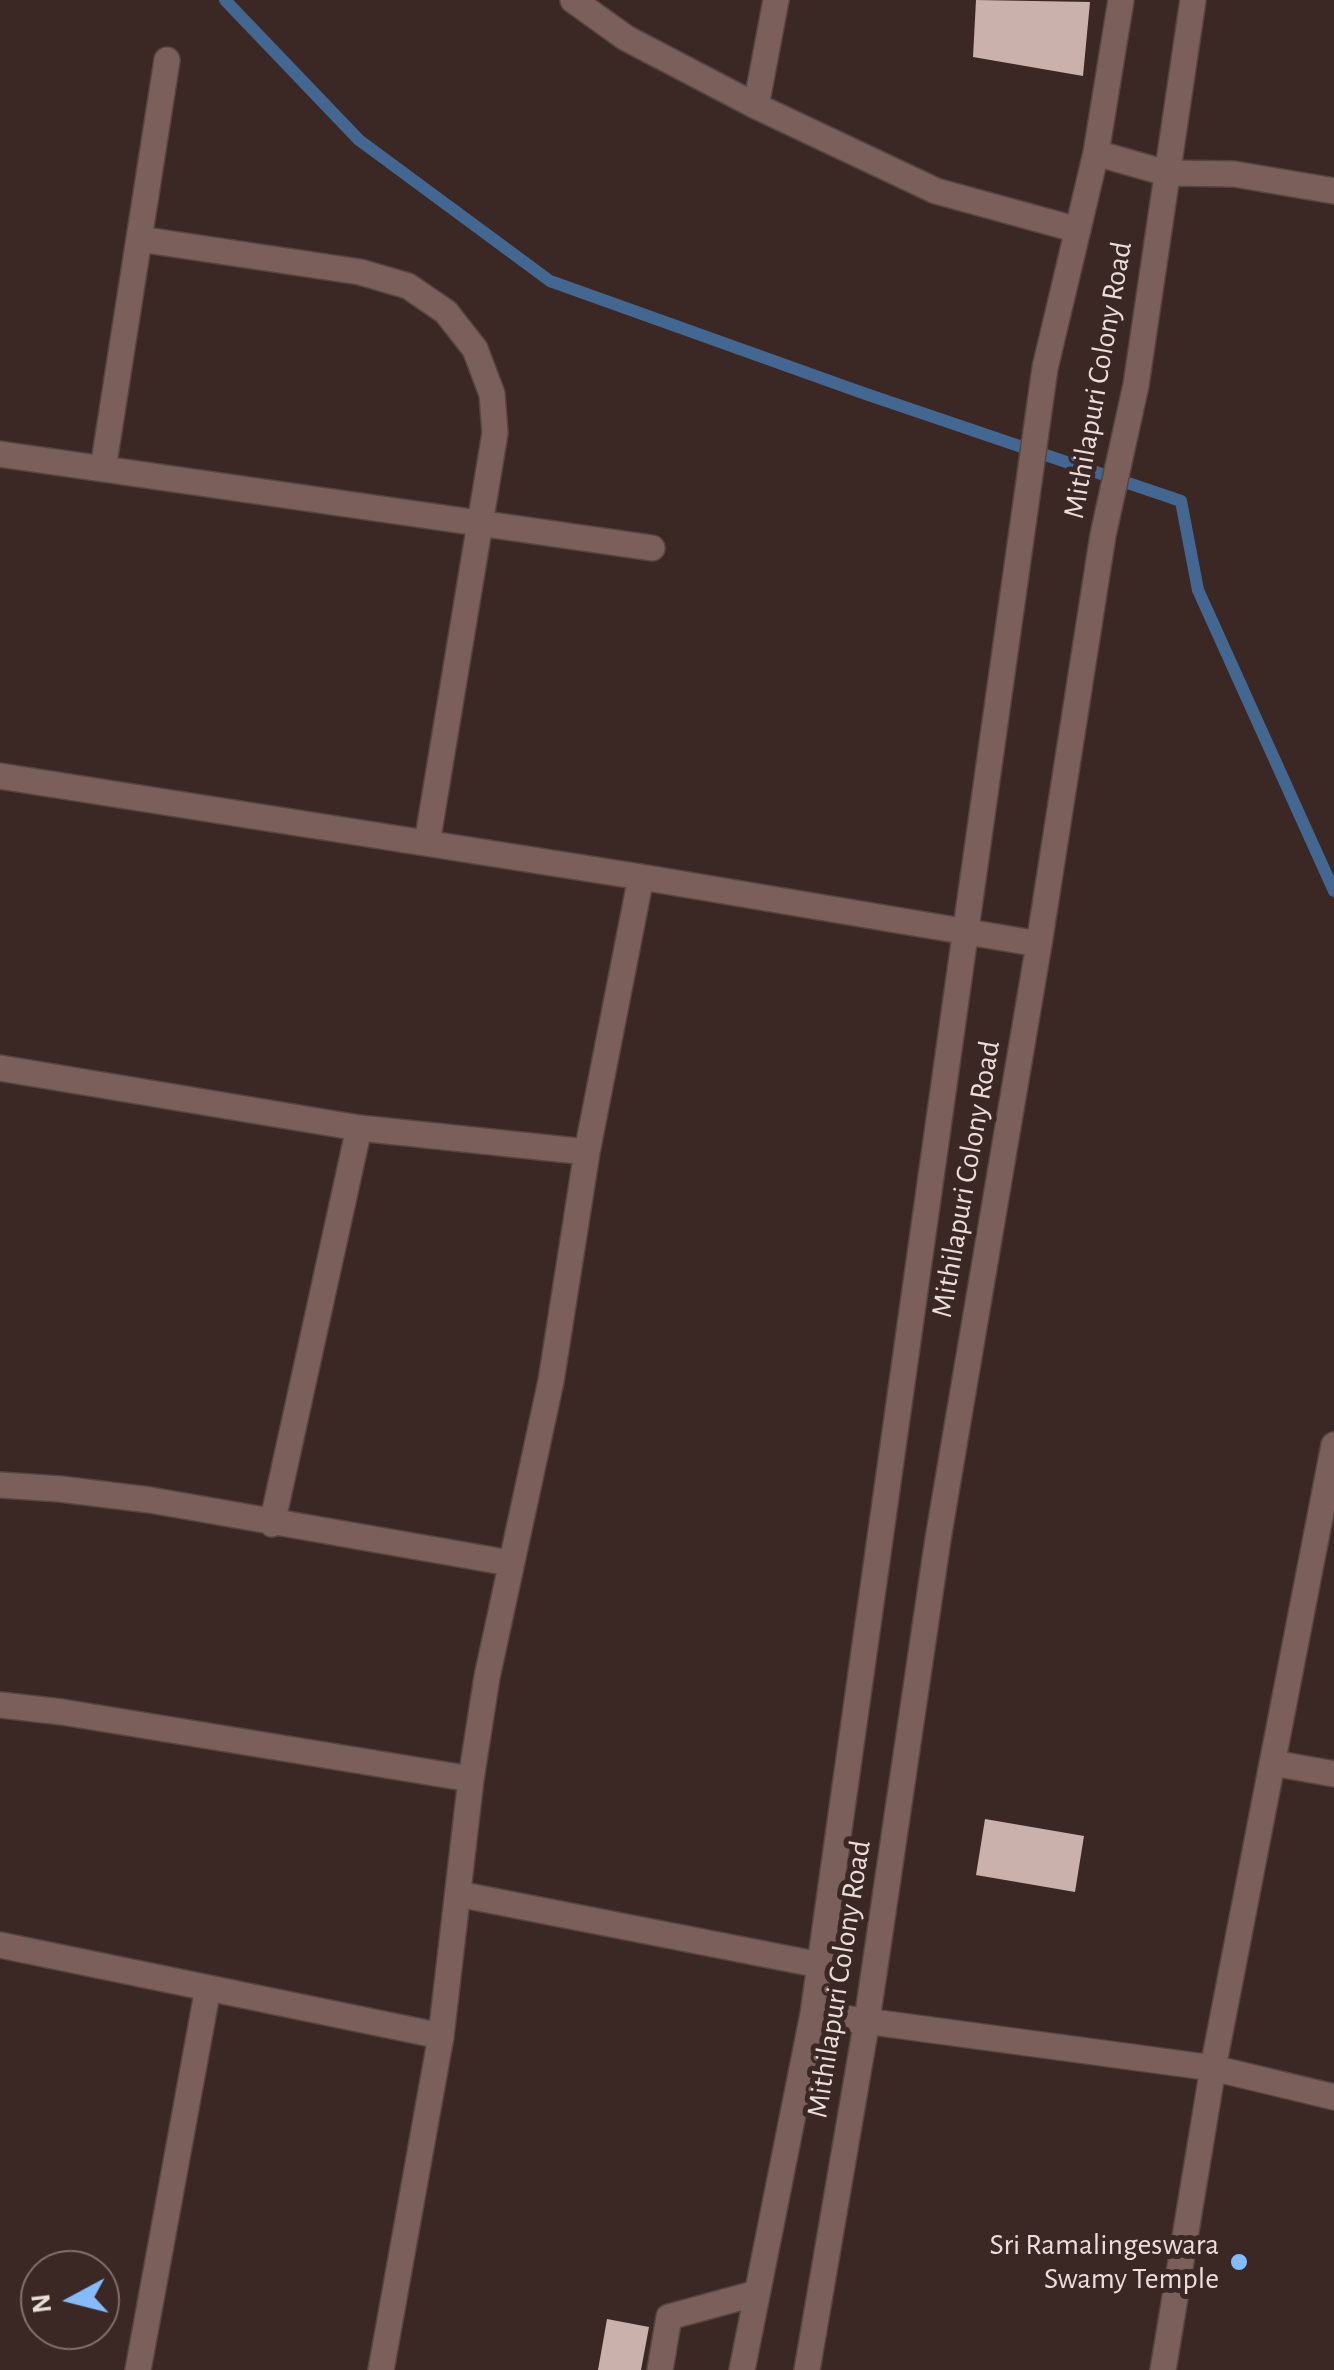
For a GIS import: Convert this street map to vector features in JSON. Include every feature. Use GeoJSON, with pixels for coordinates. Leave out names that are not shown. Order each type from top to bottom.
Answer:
{"type":"FeatureCollection","features":[{"type":"Feature","properties":{"kind":"street"},"geometry":{"type":"LineString","coordinates":[[573,0],[626,38],[756,106],[936,191],[1078,230]]}},
{"type":"Feature","properties":{"kind":"street"},"geometry":{"type":"LineString","coordinates":[[756,106],[776,0]]}},
{"type":"Feature","properties":{"kind":"street","name":"Mithilapuri Colony Road"},"geometry":{"type":"LineString","coordinates":[[742,2370],[813,2014],[1045,368],[1096,153],[1121,0]]}},
{"type":"Feature","properties":{"kind":"street","name":"Mithilapuri Colony Road"},"geometry":{"type":"LineString","coordinates":[[807,2370],[867,2020],[938,1539],[1039,944],[1103,535],[1136,385],[1193,0]]}},
{"type":"Feature","properties":{"kind":"street"},"geometry":{"type":"LineString","coordinates":[[103,469],[166,60]]}},
{"type":"Feature","properties":{"kind":"street"},"geometry":{"type":"LineString","coordinates":[[1096,153],[1166,173],[1234,174],[1334,190]]}},
{"type":"Feature","properties":{"kind":"street"},"geometry":{"type":"LineString","coordinates":[[139,239],[360,272],[408,286],[446,312],[475,350],[492,394],[494,433],[427,843]]}},
{"type":"Feature","properties":{"kind":"street"},"geometry":{"type":"LineString","coordinates":[[0,454],[652,548]]}},
{"type":"Feature","properties":{"kind":"street"},"geometry":{"type":"LineString","coordinates":[[0,776],[1039,944]]}},
{"type":"Feature","properties":{"kind":"street"},"geometry":{"type":"LineString","coordinates":[[381,2370],[441,2036],[471,1779],[510,1563],[550,1381],[588,1152],[641,877]]}},
{"type":"Feature","properties":{"kind":"street"},"geometry":{"type":"LineString","coordinates":[[0,1068],[359,1128],[588,1152]]}},
{"type":"Feature","properties":{"kind":"street"},"geometry":{"type":"LineString","coordinates":[[272,1524],[359,1128]]}},
{"type":"Feature","properties":{"kind":"street"},"geometry":{"type":"LineString","coordinates":[[1163,2370],[1213,2068],[1330,1486],[1334,1445]]}},
{"type":"Feature","properties":{"kind":"street"},"geometry":{"type":"LineString","coordinates":[[0,1486],[60,1488],[150,1500],[510,1563]]}},
{"type":"Feature","properties":{"kind":"street"},"geometry":{"type":"LineString","coordinates":[[0,1705],[471,1779]]}},
{"type":"Feature","properties":{"kind":"street"},"geometry":{"type":"LineString","coordinates":[[1272,1762],[1334,1774]]}},
{"type":"Feature","properties":{"kind":"street"},"geometry":{"type":"LineString","coordinates":[[458,1894],[820,1965]]}},
{"type":"Feature","properties":{"kind":"street"},"geometry":{"type":"LineString","coordinates":[[0,1946],[441,2036]]}},
{"type":"Feature","properties":{"kind":"street"},"geometry":{"type":"LineString","coordinates":[[138,2370],[208,1988]]}},
{"type":"Feature","properties":{"kind":"street"},"geometry":{"type":"LineString","coordinates":[[813,2014],[1213,2068],[1334,2096]]}},
{"type":"Feature","properties":{"kind":"street"},"geometry":{"type":"LineString","coordinates":[[660,2370],[669,2317],[757,2293]]}},
{"type":"Feature","properties":{"kind":"building"},"geometry":{"type":"Polygon","coordinates":[[[976,0],[1090,2],[1083,76],[973,57],[976,0]]]}},
{"type":"Feature","properties":{"kind":"building"},"geometry":{"type":"Polygon","coordinates":[[[985,1819],[1084,1836],[1075,1892],[976,1875],[985,1819]]]}},
{"type":"Feature","properties":{"kind":"building"},"geometry":{"type":"Polygon","coordinates":[[[607,2319],[649,2327],[641,2370],[598,2370],[607,2319]]]}},
{"type":"Feature","properties":{"kind":"waterway"},"geometry":{"type":"LineString","coordinates":[[225,0],[359,140],[550,281],[1181,501],[1198,590],[1334,891]]}},
{"type":"Feature","properties":{"kind":"place","name":"Sri Ramalingeswara Swamy Temple"},"geometry":{"type":"Point","coordinates":[1239,2262]}}]}
